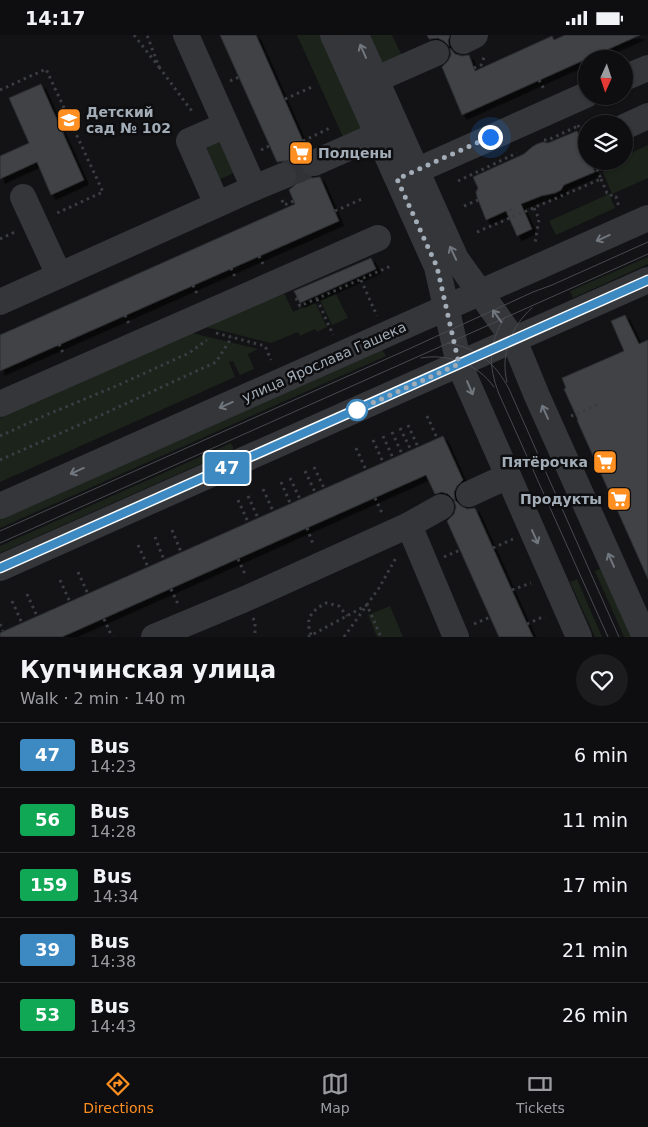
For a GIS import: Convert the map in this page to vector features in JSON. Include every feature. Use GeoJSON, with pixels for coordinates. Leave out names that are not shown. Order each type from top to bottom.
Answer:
{"type":"FeatureCollection","features":[{"type":"Feature","properties":{"kind":"street"},"geometry":{"type":"LineString","coordinates":[[186,35],[254,188]]}},
{"type":"Feature","properties":{"kind":"street"},"geometry":{"type":"LineString","coordinates":[[334,35],[366,84],[407,175],[456,259],[514,340],[541,404],[638,594],[645,637]]}},
{"type":"Feature","properties":{"kind":"street"},"geometry":{"type":"LineString","coordinates":[[356,35],[366,84]]}},
{"type":"Feature","properties":{"kind":"street"},"geometry":{"type":"LineString","coordinates":[[366,84],[436,53]]}},
{"type":"Feature","properties":{"kind":"street"},"geometry":{"type":"LineString","coordinates":[[633,74],[648,68]]}},
{"type":"Feature","properties":{"kind":"street"},"geometry":{"type":"LineString","coordinates":[[407,175],[578,99]]}},
{"type":"Feature","properties":{"kind":"street"},"geometry":{"type":"LineString","coordinates":[[633,123],[648,116]]}},
{"type":"Feature","properties":{"kind":"street"},"geometry":{"type":"LineString","coordinates":[[217,205],[189,141],[226,125]]}},
{"type":"Feature","properties":{"kind":"street"},"geometry":{"type":"LineString","coordinates":[[314,163],[387,131]]}},
{"type":"Feature","properties":{"kind":"street"},"geometry":{"type":"LineString","coordinates":[[407,175],[437,267],[459,364],[579,637]]}},
{"type":"Feature","properties":{"kind":"street"},"geometry":{"type":"LineString","coordinates":[[0,302],[283,176]]}},
{"type":"Feature","properties":{"kind":"street"},"geometry":{"type":"LineString","coordinates":[[23,197],[59,275]]}},
{"type":"Feature","properties":{"kind":"street","name":"улица Ярослава Гашека"},"geometry":{"type":"LineString","coordinates":[[0,506],[648,218]]}},
{"type":"Feature","properties":{"kind":"street"},"geometry":{"type":"LineString","coordinates":[[0,404],[378,238]]}},
{"type":"Feature","properties":{"kind":"street"},"geometry":{"type":"LineString","coordinates":[[0,568],[648,280]]}},
{"type":"Feature","properties":{"kind":"street"},"geometry":{"type":"LineString","coordinates":[[469,494],[508,477]]}},
{"type":"Feature","properties":{"kind":"street"},"geometry":{"type":"LineString","coordinates":[[154,637],[245,599],[409,525],[441,507]]}},
{"type":"Feature","properties":{"kind":"street"},"geometry":{"type":"LineString","coordinates":[[409,525],[456,637]]}},
{"type":"Feature","properties":{"kind":"path"},"geometry":{"type":"LineString","coordinates":[[134,35],[159,67],[147,35]]}},
{"type":"Feature","properties":{"kind":"path"},"geometry":{"type":"LineString","coordinates":[[0,90],[46,69],[103,192]]}},
{"type":"Feature","properties":{"kind":"path"},"geometry":{"type":"LineString","coordinates":[[285,99],[312,87]]}},
{"type":"Feature","properties":{"kind":"path"},"geometry":{"type":"LineString","coordinates":[[542,140],[548,140],[578,126]]}},
{"type":"Feature","properties":{"kind":"path"},"geometry":{"type":"LineString","coordinates":[[313,136],[330,128]]}},
{"type":"Feature","properties":{"kind":"path"},"geometry":{"type":"LineString","coordinates":[[458,181],[491,167],[524,149]]}},
{"type":"Feature","properties":{"kind":"path"},"geometry":{"type":"LineString","coordinates":[[597,170],[607,193],[610,193],[612,197],[616,197],[620,209]]}},
{"type":"Feature","properties":{"kind":"path"},"geometry":{"type":"LineString","coordinates":[[477,232],[601,179]]}},
{"type":"Feature","properties":{"kind":"path"},"geometry":{"type":"LineString","coordinates":[[335,211],[362,199]]}},
{"type":"Feature","properties":{"kind":"path"},"geometry":{"type":"LineString","coordinates":[[464,205],[478,200]]}},
{"type":"Feature","properties":{"kind":"path"},"geometry":{"type":"LineString","coordinates":[[534,208],[539,219],[535,247]]}},
{"type":"Feature","properties":{"kind":"path"},"geometry":{"type":"LineString","coordinates":[[510,209],[513,216]]}},
{"type":"Feature","properties":{"kind":"path"},"geometry":{"type":"LineString","coordinates":[[294,294],[300,306],[391,266]]}},
{"type":"Feature","properties":{"kind":"path"},"geometry":{"type":"LineString","coordinates":[[231,268],[235,277]]}},
{"type":"Feature","properties":{"kind":"path"},"geometry":{"type":"LineString","coordinates":[[361,280],[378,317]]}},
{"type":"Feature","properties":{"kind":"path"},"geometry":{"type":"LineString","coordinates":[[317,299],[334,336]]}},
{"type":"Feature","properties":{"kind":"path"},"geometry":{"type":"LineString","coordinates":[[208,331],[265,346],[273,363]]}},
{"type":"Feature","properties":{"kind":"path"},"geometry":{"type":"LineString","coordinates":[[0,436],[188,353],[210,337]]}},
{"type":"Feature","properties":{"kind":"path"},"geometry":{"type":"LineString","coordinates":[[0,459],[216,362],[232,337]]}},
{"type":"Feature","properties":{"kind":"path"},"geometry":{"type":"LineString","coordinates":[[568,417],[599,404]]}},
{"type":"Feature","properties":{"kind":"path"},"geometry":{"type":"LineString","coordinates":[[427,417],[437,438]]}},
{"type":"Feature","properties":{"kind":"path"},"geometry":{"type":"LineString","coordinates":[[408,425],[418,447]]}},
{"type":"Feature","properties":{"kind":"path"},"geometry":{"type":"LineString","coordinates":[[400,428],[411,450]]}},
{"type":"Feature","properties":{"kind":"path"},"geometry":{"type":"LineString","coordinates":[[392,432],[402,454]]}},
{"type":"Feature","properties":{"kind":"path"},"geometry":{"type":"LineString","coordinates":[[383,436],[393,458]]}},
{"type":"Feature","properties":{"kind":"path"},"geometry":{"type":"LineString","coordinates":[[373,440],[383,463]]}},
{"type":"Feature","properties":{"kind":"path"},"geometry":{"type":"LineString","coordinates":[[356,448],[366,470]]}},
{"type":"Feature","properties":{"kind":"path"},"geometry":{"type":"LineString","coordinates":[[314,467],[324,488]]}},
{"type":"Feature","properties":{"kind":"path"},"geometry":{"type":"LineString","coordinates":[[305,471],[315,492]]}},
{"type":"Feature","properties":{"kind":"path"},"geometry":{"type":"LineString","coordinates":[[290,477],[300,499]]}},
{"type":"Feature","properties":{"kind":"path"},"geometry":{"type":"LineString","coordinates":[[281,482],[290,503]]}},
{"type":"Feature","properties":{"kind":"path"},"geometry":{"type":"LineString","coordinates":[[264,489],[273,511]]}},
{"type":"Feature","properties":{"kind":"path"},"geometry":{"type":"LineString","coordinates":[[248,496],[258,518]]}},
{"type":"Feature","properties":{"kind":"path"},"geometry":{"type":"LineString","coordinates":[[238,500],[248,522]]}},
{"type":"Feature","properties":{"kind":"path"},"geometry":{"type":"LineString","coordinates":[[172,530],[181,552]]}},
{"type":"Feature","properties":{"kind":"path"},"geometry":{"type":"LineString","coordinates":[[155,537],[164,560]]}},
{"type":"Feature","properties":{"kind":"path"},"geometry":{"type":"LineString","coordinates":[[493,548],[514,538]]}},
{"type":"Feature","properties":{"kind":"path"},"geometry":{"type":"LineString","coordinates":[[138,545],[148,567]]}},
{"type":"Feature","properties":{"kind":"path"},"geometry":{"type":"LineString","coordinates":[[344,637],[367,605],[400,552]]}},
{"type":"Feature","properties":{"kind":"path"},"geometry":{"type":"LineString","coordinates":[[78,572],[88,594]]}},
{"type":"Feature","properties":{"kind":"path"},"geometry":{"type":"LineString","coordinates":[[60,579],[70,602]]}},
{"type":"Feature","properties":{"kind":"path"},"geometry":{"type":"LineString","coordinates":[[512,590],[534,581]]}},
{"type":"Feature","properties":{"kind":"path"},"geometry":{"type":"LineString","coordinates":[[27,594],[37,616]]}},
{"type":"Feature","properties":{"kind":"path"},"geometry":{"type":"LineString","coordinates":[[12,601],[22,623]]}},
{"type":"Feature","properties":{"kind":"path"},"geometry":{"type":"LineString","coordinates":[[347,616],[339,606],[326,603],[316,608],[311,615],[308,627],[310,636],[347,616],[367,605]]}},
{"type":"Feature","properties":{"kind":"path"},"geometry":{"type":"LineString","coordinates":[[367,605],[381,637]]}},
{"type":"Feature","properties":{"kind":"path"},"geometry":{"type":"LineString","coordinates":[[527,624],[548,615]]}},
{"type":"Feature","properties":{"kind":"path"},"geometry":{"type":"LineString","coordinates":[[104,619],[112,637]]}},
{"type":"Feature","properties":{"kind":"path"},"geometry":{"type":"LineString","coordinates":[[255,622],[255,637]]}},
{"type":"Feature","properties":{"kind":"path"},"geometry":{"type":"LineString","coordinates":[[0,623],[3,631]]}},
{"type":"Feature","properties":{"kind":"shaded area"},"geometry":{"type":"Polygon","coordinates":[[[297,35],[322,35],[364,127],[343,137],[297,35]]]}},
{"type":"Feature","properties":{"kind":"shaded area"},"geometry":{"type":"Polygon","coordinates":[[[367,35],[392,35],[403,58],[382,67],[367,35]]]}},
{"type":"Feature","properties":{"kind":"shaded area"},"geometry":{"type":"Polygon","coordinates":[[[218,139],[234,173],[218,180],[202,146],[218,139]]]}},
{"type":"Feature","properties":{"kind":"shaded area"},"geometry":{"type":"Polygon","coordinates":[[[648,145],[648,178],[612,194],[603,172],[607,170],[633,170],[633,152],[648,145]]]}},
{"type":"Feature","properties":{"kind":"shaded area"},"geometry":{"type":"Polygon","coordinates":[[[609,194],[615,208],[556,235],[549,221],[609,194]]]}},
{"type":"Feature","properties":{"kind":"shaded area"},"geometry":{"type":"Polygon","coordinates":[[[648,257],[648,264],[573,298],[570,291],[648,257]]]}},
{"type":"Feature","properties":{"kind":"shaded area"},"geometry":{"type":"Polygon","coordinates":[[[283,291],[293,312],[315,302],[327,327],[317,332],[315,329],[300,336],[298,332],[271,343],[206,327],[283,291]]]}},
{"type":"Feature","properties":{"kind":"shaded area"},"geometry":{"type":"Polygon","coordinates":[[[336,294],[348,318],[332,325],[320,300],[336,294]]]}},
{"type":"Feature","properties":{"kind":"shaded area"},"geometry":{"type":"Polygon","coordinates":[[[192,333],[258,349],[248,354],[254,369],[240,375],[233,361],[229,362],[235,377],[0,482],[0,418],[192,333]]]}},
{"type":"Feature","properties":{"kind":"shaded area"},"geometry":{"type":"Polygon","coordinates":[[[382,349],[386,356],[0,528],[0,519],[382,349]]]}},
{"type":"Feature","properties":{"kind":"shaded area"},"geometry":{"type":"Polygon","coordinates":[[[231,443],[234,449],[0,553],[0,546],[231,443]]]}},
{"type":"Feature","properties":{"kind":"shaded area"},"geometry":{"type":"Polygon","coordinates":[[[602,568],[632,637],[624,637],[595,571],[602,568]]]}},
{"type":"Feature","properties":{"kind":"shaded area"},"geometry":{"type":"Polygon","coordinates":[[[577,579],[602,637],[595,637],[570,582],[577,579]]]}},
{"type":"Feature","properties":{"kind":"shaded area"},"geometry":{"type":"Polygon","coordinates":[[[390,606],[403,637],[377,637],[368,615],[390,606]]]}},
{"type":"Feature","properties":{"kind":"building"},"geometry":{"type":"Polygon","coordinates":[[[220,35],[256,35],[307,150],[302,154],[299,161],[301,169],[312,178],[320,177],[339,221],[0,371],[0,335],[295,204],[289,190],[295,185],[298,178],[297,170],[292,164],[285,161],[277,162],[220,35]]]}},
{"type":"Feature","properties":{"kind":"building"},"geometry":{"type":"Polygon","coordinates":[[[427,35],[450,35],[449,46],[438,38],[429,39],[427,35]]]}},
{"type":"Feature","properties":{"kind":"building"},"geometry":{"type":"Polygon","coordinates":[[[565,35],[640,35],[607,50],[578,50],[578,63],[462,115],[442,67],[451,55],[450,48],[455,54],[469,55],[475,71],[552,36],[554,40],[565,35]]]}},
{"type":"Feature","properties":{"kind":"building"},"geometry":{"type":"Polygon","coordinates":[[[41,84],[84,180],[51,195],[37,162],[0,179],[0,156],[29,143],[9,98],[41,84]]]}},
{"type":"Feature","properties":{"kind":"building"},"geometry":{"type":"Polygon","coordinates":[[[577,131],[578,170],[594,170],[595,172],[564,185],[561,190],[555,193],[521,204],[532,229],[517,236],[506,211],[486,220],[477,197],[476,192],[478,188],[473,177],[524,154],[537,144],[548,143],[577,131]]]}},
{"type":"Feature","properties":{"kind":"building"},"geometry":{"type":"Polygon","coordinates":[[[371,258],[376,269],[300,303],[294,291],[371,258]]]}},
{"type":"Feature","properties":{"kind":"building"},"geometry":{"type":"Polygon","coordinates":[[[625,315],[639,344],[648,340],[648,579],[577,420],[564,389],[566,388],[562,378],[624,351],[611,321],[625,315]]]}},
{"type":"Feature","properties":{"kind":"building"},"geometry":{"type":"Polygon","coordinates":[[[443,436],[463,480],[454,492],[455,500],[467,509],[475,508],[533,637],[499,637],[447,521],[454,514],[456,507],[454,500],[448,494],[442,492],[435,494],[426,475],[62,637],[0,637],[0,633],[22,623],[443,436]]]}},
{"type":"Feature","properties":{"kind":"tunnel"},"geometry":{"type":"LineString","coordinates":[[283,176],[314,163]]}},
{"type":"Feature","properties":{"kind":"tram line"},"geometry":{"type":"LineString","coordinates":[[0,531],[648,242]]}},
{"type":"Feature","properties":{"kind":"tram line"},"geometry":{"type":"LineString","coordinates":[[0,543],[648,254]]}},
{"type":"Feature","properties":{"kind":"tram line"},"geometry":{"type":"LineString","coordinates":[[507,382],[505,362],[509,342],[518,323],[532,308]]}},
{"type":"Feature","properties":{"kind":"tram line"},"geometry":{"type":"LineString","coordinates":[[505,317],[495,336],[491,355],[495,383],[608,637]]}},
{"type":"Feature","properties":{"kind":"tram line"},"geometry":{"type":"LineString","coordinates":[[448,343],[459,345],[477,353],[491,364],[504,380],[619,637]]}},
{"type":"Feature","properties":{"kind":"tram line"},"geometry":{"type":"LineString","coordinates":[[421,358],[442,357],[462,362],[480,372],[494,387]]}},
{"type":"Feature","properties":{"kind":"bus line","name":"47"},"geometry":{"type":"LineString","coordinates":[[0,568],[648,280]]}},
{"type":"Feature","properties":{"kind":"place","name":"Детский сад № 102"},"geometry":{"type":"Point","coordinates":[69,120]}},
{"type":"Feature","properties":{"kind":"place","name":"Полцены"},"geometry":{"type":"Point","coordinates":[301,153]}},
{"type":"Feature","properties":{"kind":"place","name":"Пятёрочка"},"geometry":{"type":"Point","coordinates":[605,462]}},
{"type":"Feature","properties":{"kind":"place","name":"Продукты"},"geometry":{"type":"Point","coordinates":[619,499]}},
{"type":"Feature","properties":{"kind":"route"},"geometry":{"type":"LineString","coordinates":[[357,410],[459,364],[437,267],[397,179],[490,137]]}}]}
